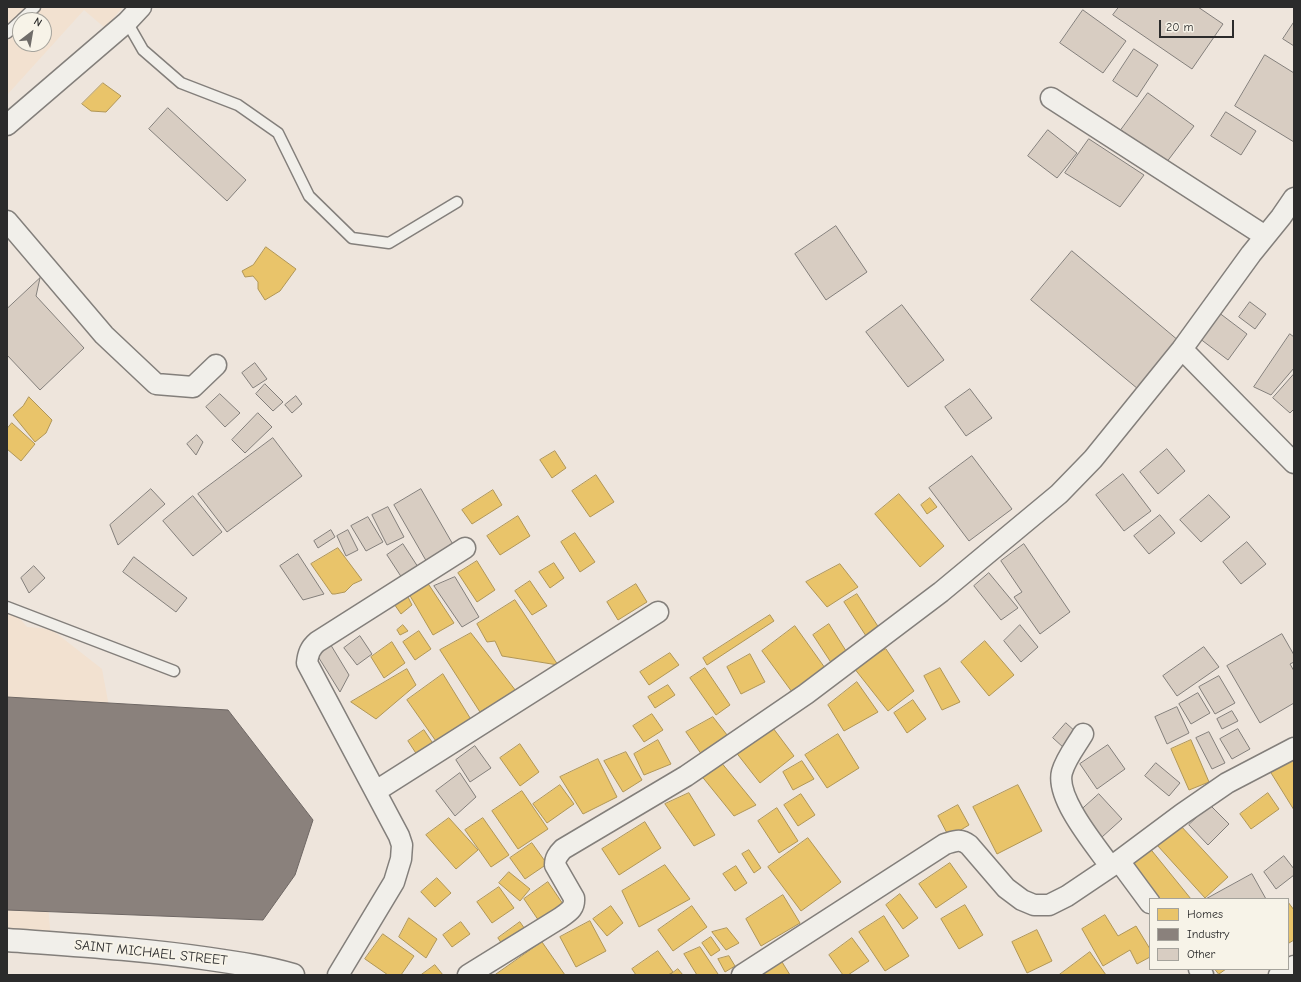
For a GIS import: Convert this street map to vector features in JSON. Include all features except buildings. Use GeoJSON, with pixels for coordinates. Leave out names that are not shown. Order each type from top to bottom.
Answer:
{"type":"FeatureCollection","features":[{"type":"Feature","properties":{"kind":"street"},"geometry":{"type":"LineString","coordinates":[[7,125],[128,22],[141,7]]}},
{"type":"Feature","properties":{"kind":"street"},"geometry":{"type":"LineString","coordinates":[[1051,98],[1265,236]]}},
{"type":"Feature","properties":{"kind":"street"},"geometry":{"type":"LineString","coordinates":[[468,975],[560,918],[573,908],[574,898],[555,865],[555,860],[558,854],[563,849],[686,776],[806,694],[941,592],[1059,494],[1093,459],[1182,349],[1265,236],[1287,222],[1294,198]]}},
{"type":"Feature","properties":{"kind":"street"},"geometry":{"type":"LineString","coordinates":[[7,222],[104,335],[156,384],[193,387],[216,365]]}},
{"type":"Feature","properties":{"kind":"street"},"geometry":{"type":"LineString","coordinates":[[1182,349],[1294,462]]}},
{"type":"Feature","properties":{"kind":"street"},"geometry":{"type":"LineString","coordinates":[[338,975],[394,882],[401,859],[402,845],[399,836],[376,791],[307,664],[308,654],[312,646],[317,642],[465,548]]}},
{"type":"Feature","properties":{"kind":"street"},"geometry":{"type":"LineString","coordinates":[[376,791],[658,612]]}},
{"type":"Feature","properties":{"kind":"street"},"geometry":{"type":"LineString","coordinates":[[1083,734],[1067,760],[1061,774],[1062,788],[1073,814],[1149,902]]}},
{"type":"Feature","properties":{"kind":"street"},"geometry":{"type":"LineString","coordinates":[[743,975],[945,844],[958,840],[969,845],[1006,888],[1022,900],[1034,905],[1049,905],[1067,896],[1115,864],[1182,814],[1227,783],[1294,748]]}},
{"type":"Feature","properties":{"kind":"street","name":"SAINT MICHAEL STREET"},"geometry":{"type":"LineString","coordinates":[[7,940],[147,950],[224,961],[280,973]]}},
{"type":"Feature","properties":{"kind":"lane"},"geometry":{"type":"LineString","coordinates":[[128,22],[143,50],[181,83],[238,105],[278,133],[309,196],[352,238],[389,243],[457,202]]}},
{"type":"Feature","properties":{"kind":"lane"},"geometry":{"type":"LineString","coordinates":[[7,607],[174,671]]}},
{"type":"Feature","properties":{"kind":"shaded area"},"geometry":{"type":"Polygon","coordinates":[[[7,7],[123,7],[105,28],[84,10],[52,45],[52,12],[12,12],[12,52],[46,52],[7,95],[7,7]]]}},
{"type":"Feature","properties":{"kind":"shaded area"},"geometry":{"type":"Polygon","coordinates":[[[7,603],[27,627],[51,629],[102,669],[111,717],[46,878],[51,941],[7,940],[7,603]]]}}]}
